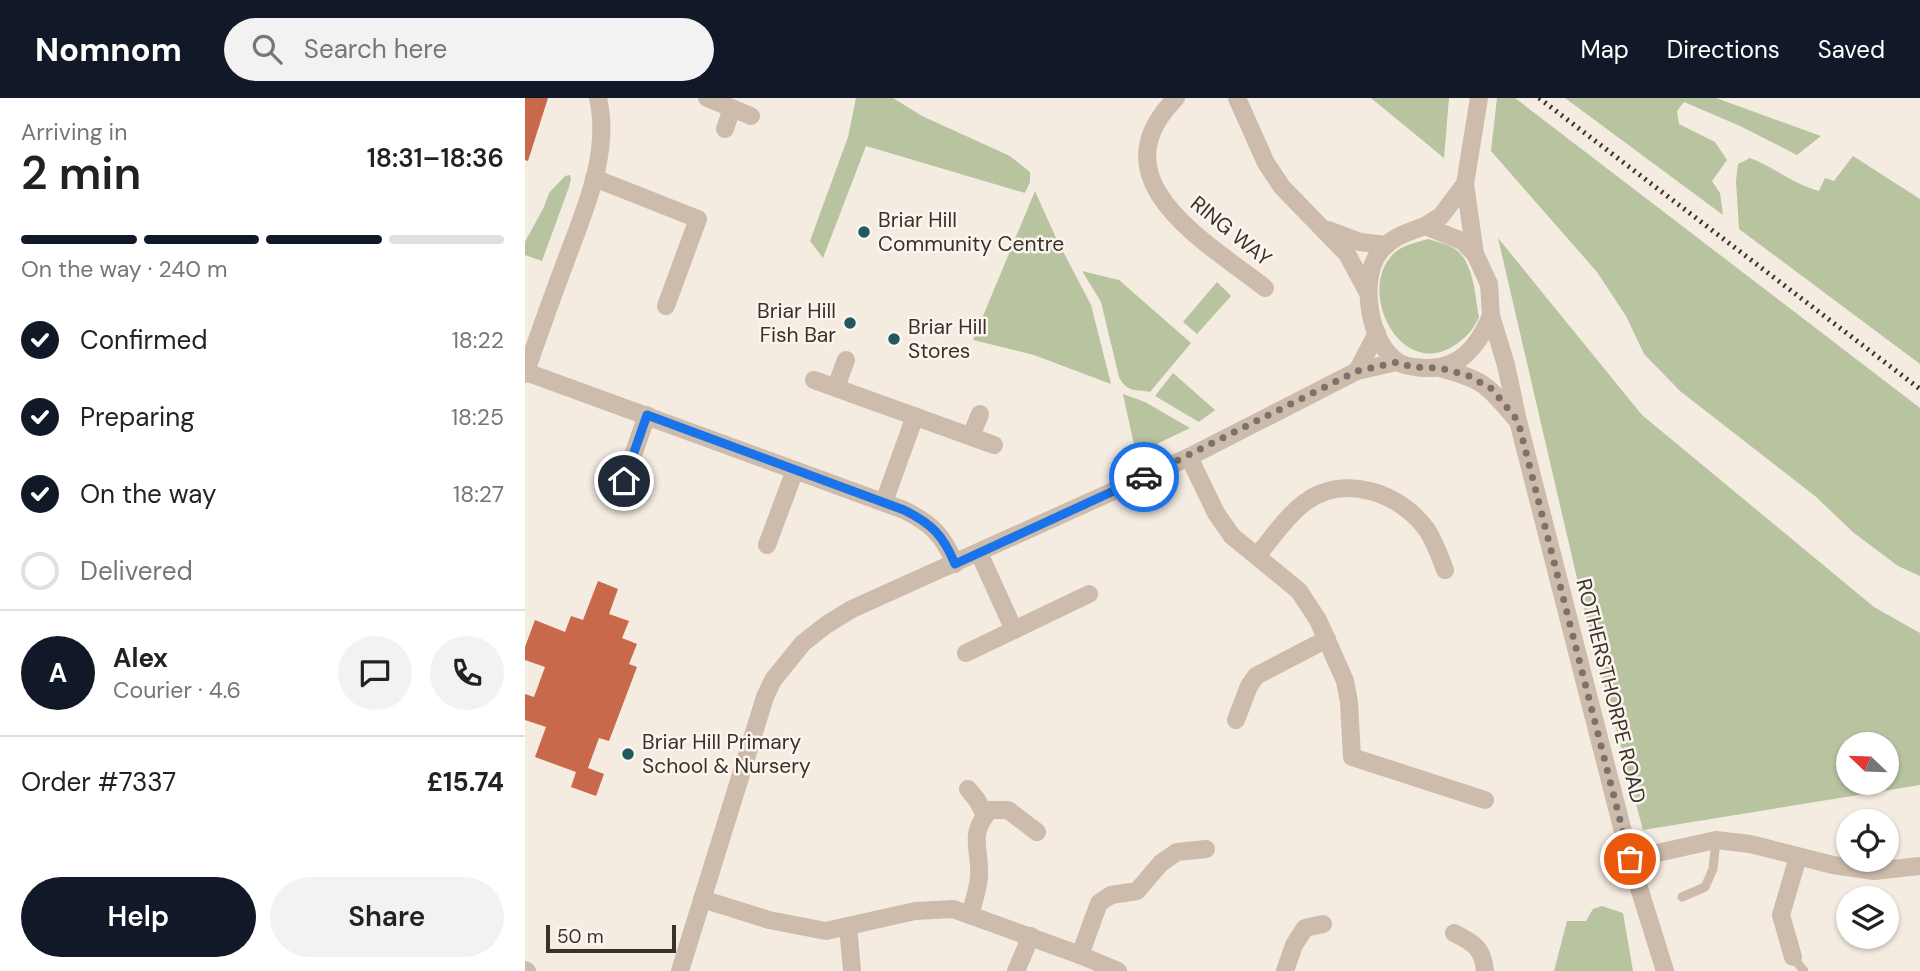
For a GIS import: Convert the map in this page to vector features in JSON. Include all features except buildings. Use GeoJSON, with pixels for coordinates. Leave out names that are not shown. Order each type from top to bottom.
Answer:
{"type":"FeatureCollection","features":[{"type":"Feature","properties":{"kind":"street"},"geometry":{"type":"LineString","coordinates":[[598,98],[601,110],[601,139],[594,178],[526,373],[884,502],[920,518],[946,542],[955,564]]}},
{"type":"Feature","properties":{"kind":"street"},"geometry":{"type":"LineString","coordinates":[[707,98],[751,116]]}},
{"type":"Feature","properties":{"kind":"street","name":"RING WAY"},"geometry":{"type":"LineString","coordinates":[[1176,98],[1165,108],[1151,136],[1148,151],[1151,181],[1159,197],[1174,216],[1265,288]]}},
{"type":"Feature","properties":{"kind":"street"},"geometry":{"type":"LineString","coordinates":[[1237,98],[1272,171],[1299,205],[1347,254],[1367,291]]}},
{"type":"Feature","properties":{"kind":"street"},"geometry":{"type":"LineString","coordinates":[[680,971],[755,721],[773,680],[788,659],[826,625],[852,609],[1189,457],[1357,371],[1397,362],[1377,333],[1368,304],[1368,275],[1378,254],[1387,245],[1441,216],[1465,184],[1478,104]]}},
{"type":"Feature","properties":{"kind":"street"},"geometry":{"type":"LineString","coordinates":[[725,129],[732,108]]}},
{"type":"Feature","properties":{"kind":"street"},"geometry":{"type":"LineString","coordinates":[[594,178],[698,219],[666,306]]}},
{"type":"Feature","properties":{"kind":"street","name":"ROTHERSTHORPE ROAD"},"geometry":{"type":"LineString","coordinates":[[1465,184],[1475,254],[1489,284],[1490,316],[1506,365],[1630,859],[1665,971]]}},
{"type":"Feature","properties":{"kind":"street"},"geometry":{"type":"LineString","coordinates":[[1425,226],[1462,241],[1475,254]]}},
{"type":"Feature","properties":{"kind":"street"},"geometry":{"type":"LineString","coordinates":[[1325,229],[1360,242],[1387,245]]}},
{"type":"Feature","properties":{"kind":"street"},"geometry":{"type":"LineString","coordinates":[[1440,368],[1469,352],[1481,339],[1490,316]]}},
{"type":"Feature","properties":{"kind":"street"},"geometry":{"type":"LineString","coordinates":[[1357,371],[1377,333]]}},
{"type":"Feature","properties":{"kind":"street"},"geometry":{"type":"LineString","coordinates":[[836,387],[846,360]]}},
{"type":"Feature","properties":{"kind":"street","name":"ROTHERSTHORPE ROAD"},"geometry":{"type":"LineString","coordinates":[[1397,362],[1412,367],[1440,368],[1467,375],[1492,389],[1518,421]]}},
{"type":"Feature","properties":{"kind":"street"},"geometry":{"type":"LineString","coordinates":[[814,380],[994,445]]}},
{"type":"Feature","properties":{"kind":"street"},"geometry":{"type":"LineString","coordinates":[[971,436],[979,414]]}},
{"type":"Feature","properties":{"kind":"street"},"geometry":{"type":"LineString","coordinates":[[624,481],[647,415]]}},
{"type":"Feature","properties":{"kind":"street"},"geometry":{"type":"LineString","coordinates":[[884,502],[915,416]]}},
{"type":"Feature","properties":{"kind":"street"},"geometry":{"type":"LineString","coordinates":[[1189,457],[1216,513],[1232,536],[1299,591],[1318,620],[1345,681],[1352,757],[1485,800]]}},
{"type":"Feature","properties":{"kind":"street"},"geometry":{"type":"LineString","coordinates":[[767,545],[795,470]]}},
{"type":"Feature","properties":{"kind":"street"},"geometry":{"type":"LineString","coordinates":[[1257,556],[1288,517],[1305,502],[1325,492],[1349,488],[1372,491],[1394,500],[1412,513],[1428,532],[1445,570]]}},
{"type":"Feature","properties":{"kind":"street"},"geometry":{"type":"LineString","coordinates":[[979,553],[1014,630]]}},
{"type":"Feature","properties":{"kind":"street"},"geometry":{"type":"LineString","coordinates":[[966,653],[1089,594]]}},
{"type":"Feature","properties":{"kind":"street"},"geometry":{"type":"LineString","coordinates":[[1236,720],[1249,686],[1256,676],[1327,639]]}},
{"type":"Feature","properties":{"kind":"street"},"geometry":{"type":"LineString","coordinates":[[968,789],[985,815]]}},
{"type":"Feature","properties":{"kind":"street"},"geometry":{"type":"LineString","coordinates":[[970,915],[979,882],[980,860],[975,847],[980,820],[990,810],[1008,810],[1038,832]]}},
{"type":"Feature","properties":{"kind":"street"},"geometry":{"type":"LineString","coordinates":[[1630,859],[1716,840],[1750,844],[1833,866],[1874,871],[1920,866]]}},
{"type":"Feature","properties":{"kind":"street"},"geometry":{"type":"LineString","coordinates":[[1080,954],[1099,903],[1111,895],[1137,891],[1161,863],[1177,852],[1206,849]]}},
{"type":"Feature","properties":{"kind":"street"},"geometry":{"type":"LineString","coordinates":[[1798,857],[1781,915],[1799,964]]}},
{"type":"Feature","properties":{"kind":"street"},"geometry":{"type":"LineString","coordinates":[[702,899],[769,920],[826,931],[915,911],[953,909],[1080,954],[1118,971]]}},
{"type":"Feature","properties":{"kind":"street"},"geometry":{"type":"LineString","coordinates":[[1285,971],[1294,945],[1305,928],[1323,924]]}},
{"type":"Feature","properties":{"kind":"street"},"geometry":{"type":"LineString","coordinates":[[849,926],[852,971]]}},
{"type":"Feature","properties":{"kind":"street"},"geometry":{"type":"LineString","coordinates":[[1454,933],[1476,944],[1484,960],[1485,971]]}},
{"type":"Feature","properties":{"kind":"street"},"geometry":{"type":"LineString","coordinates":[[1016,971],[1031,936]]}},
{"type":"Feature","properties":{"kind":"lane"},"geometry":{"type":"LineString","coordinates":[[1682,897],[1705,887],[1713,869],[1716,840]]}},
{"type":"Feature","properties":{"kind":"green space"},"geometry":{"type":"Polygon","coordinates":[[[856,98],[893,98],[922,116],[1010,156],[1030,172],[1030,182],[1025,193],[866,146],[823,258],[810,241],[848,137],[856,98]]]}},
{"type":"Feature","properties":{"kind":"green space"},"geometry":{"type":"Polygon","coordinates":[[[1371,98],[1449,98],[1444,158],[1371,98]]]}},
{"type":"Feature","properties":{"kind":"green space"},"geometry":{"type":"Polygon","coordinates":[[[1497,98],[1515,98],[1920,408],[1920,576],[1898,566],[1854,533],[1815,496],[1680,391],[1644,354],[1626,316],[1597,272],[1491,151],[1497,98]]]}},
{"type":"Feature","properties":{"kind":"green space"},"geometry":{"type":"Polygon","coordinates":[[[1565,98],[1716,98],[1821,136],[1797,155],[1684,102],[1677,111],[1679,124],[1715,142],[1727,160],[1712,181],[1720,193],[1723,215],[1565,98]]]}},
{"type":"Feature","properties":{"kind":"green space"},"geometry":{"type":"Polygon","coordinates":[[[1853,156],[1920,199],[1920,364],[1739,229],[1736,181],[1738,164],[1750,158],[1819,191],[1825,178],[1834,181],[1853,156]]]}},
{"type":"Feature","properties":{"kind":"green space"},"geometry":{"type":"Polygon","coordinates":[[[570,175],[569,187],[542,261],[525,255],[525,242],[549,193],[565,176],[570,175]]]}},
{"type":"Feature","properties":{"kind":"green space"},"geometry":{"type":"Polygon","coordinates":[[[1035,191],[1091,305],[1111,384],[1034,355],[973,340],[1035,191]]]}},
{"type":"Feature","properties":{"kind":"green space"},"geometry":{"type":"Polygon","coordinates":[[[1498,238],[1642,415],[1874,607],[1920,633],[1920,785],[1899,788],[1899,732],[1836,732],[1836,795],[1858,795],[1643,830],[1582,600],[1498,238]]]}},
{"type":"Feature","properties":{"kind":"green space"},"geometry":{"type":"Polygon","coordinates":[[[1428,239],[1452,247],[1466,262],[1473,280],[1479,317],[1463,339],[1435,353],[1416,351],[1400,341],[1388,324],[1381,305],[1380,285],[1385,265],[1398,250],[1428,239]]]}},
{"type":"Feature","properties":{"kind":"green space"},"geometry":{"type":"Polygon","coordinates":[[[1082,271],[1119,280],[1191,343],[1150,392],[1129,388],[1119,377],[1101,302],[1082,271]]]}},
{"type":"Feature","properties":{"kind":"green space"},"geometry":{"type":"Polygon","coordinates":[[[1217,282],[1231,296],[1197,334],[1183,322],[1217,282]]]}},
{"type":"Feature","properties":{"kind":"green space"},"geometry":{"type":"Polygon","coordinates":[[[1173,373],[1215,410],[1199,422],[1155,396],[1173,373]]]}},
{"type":"Feature","properties":{"kind":"green space"},"geometry":{"type":"Polygon","coordinates":[[[1123,394],[1145,402],[1190,428],[1136,454],[1123,394]]]}},
{"type":"Feature","properties":{"kind":"green space"},"geometry":{"type":"Polygon","coordinates":[[[1602,906],[1623,913],[1633,971],[1554,971],[1567,921],[1586,921],[1593,909],[1602,906]]]}},
{"type":"Feature","properties":{"kind":"railway"},"geometry":{"type":"LineString","coordinates":[[1539,98],[1920,389]]}},
{"type":"Feature","properties":{"kind":"way so far"},"geometry":{"type":"LineString","coordinates":[[1144,477],[1189,457],[1357,371],[1397,362],[1412,367],[1440,368],[1467,375],[1492,389],[1518,421],[1630,859]]}},
{"type":"Feature","properties":{"kind":"place","name":"Briar Hill Community Centre"},"geometry":{"type":"Point","coordinates":[864,232]}},
{"type":"Feature","properties":{"kind":"place","name":"Briar Hill Fish Bar"},"geometry":{"type":"Point","coordinates":[850,323]}},
{"type":"Feature","properties":{"kind":"place","name":"Briar Hill Stores"},"geometry":{"type":"Point","coordinates":[894,339]}},
{"type":"Feature","properties":{"kind":"place","name":"Briar Hill Primary School & Nursery"},"geometry":{"type":"Point","coordinates":[628,754]}},
{"type":"Feature","properties":{"kind":"route"},"geometry":{"type":"LineString","coordinates":[[624,481],[647,415],[904,510],[935,529],[946,542],[955,564],[1144,477]]}}]}
